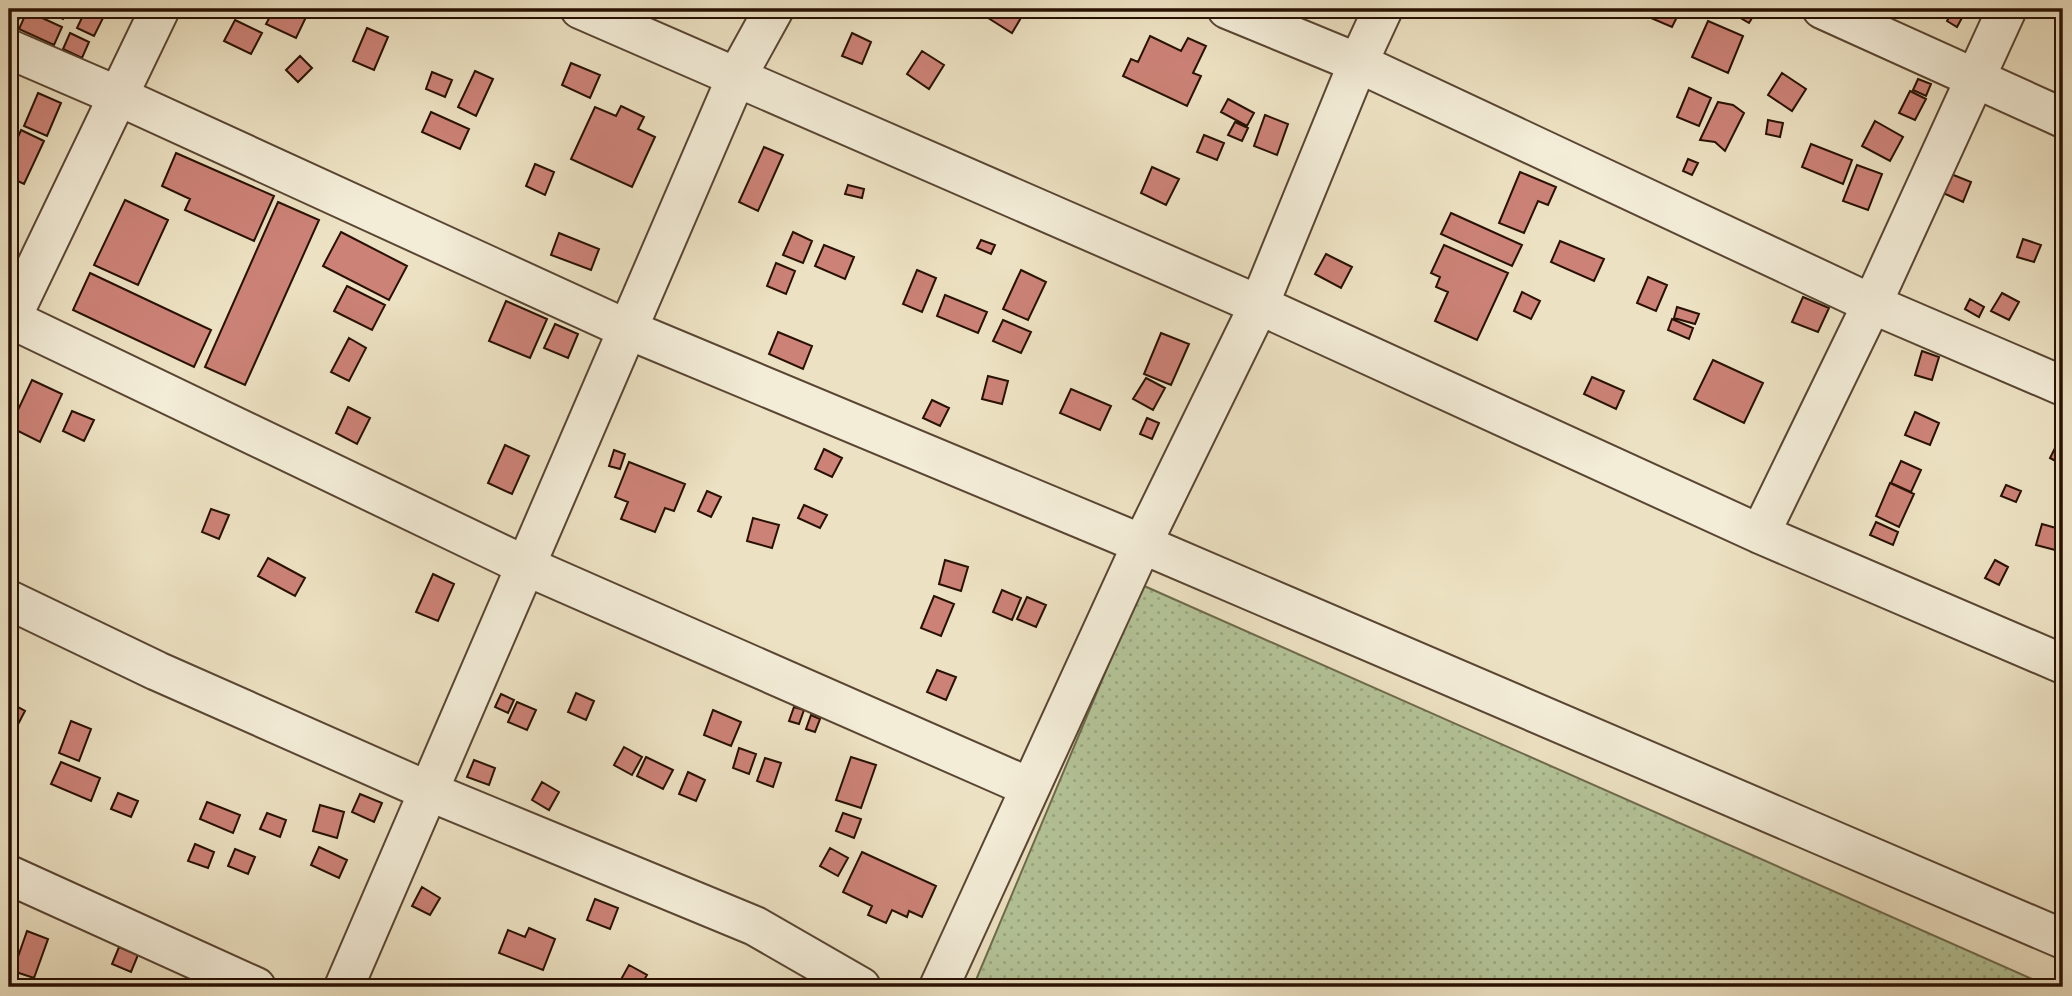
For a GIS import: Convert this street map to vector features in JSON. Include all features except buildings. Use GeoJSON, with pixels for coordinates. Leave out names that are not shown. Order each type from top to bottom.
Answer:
{"type":"FeatureCollection","features":[{"type":"Feature","properties":{"kind":"street"},"geometry":{"type":"LineString","coordinates":[[160,9],[9,320],[526,566],[1029,787]]}},
{"type":"Feature","properties":{"kind":"street"},"geometry":{"type":"LineString","coordinates":[[580,9],[1259,305],[1760,534],[2063,664]]}},
{"type":"Feature","properties":{"kind":"street"},"geometry":{"type":"LineString","coordinates":[[344,987],[736,78],[774,9]]}},
{"type":"Feature","properties":{"kind":"street"},"geometry":{"type":"LineString","coordinates":[[1227,9],[1358,63],[1872,304],[2063,386]]}},
{"type":"Feature","properties":{"kind":"street"},"geometry":{"type":"LineString","coordinates":[[939,987],[1142,544],[1259,305],[1358,63],[1383,9]]}},
{"type":"Feature","properties":{"kind":"street"},"geometry":{"type":"LineString","coordinates":[[1822,9],[2063,118]]}},
{"type":"Feature","properties":{"kind":"street"},"geometry":{"type":"LineString","coordinates":[[1760,534],[1872,304],[2007,9]]}},
{"type":"Feature","properties":{"kind":"street"},"geometry":{"type":"LineString","coordinates":[[9,49],[118,96],[629,330],[1142,544],[2063,939]]}},
{"type":"Feature","properties":{"kind":"street"},"geometry":{"type":"LineString","coordinates":[[9,600],[157,671],[428,791],[755,926],[861,987]]}},
{"type":"Feature","properties":{"kind":"street"},"geometry":{"type":"LineString","coordinates":[[9,875],[256,987]]}},
{"type":"Feature","properties":{"kind":"green space"},"geometry":{"type":"Polygon","coordinates":[[[1142,585],[2050,987],[973,987],[1142,585]]]}}]}
